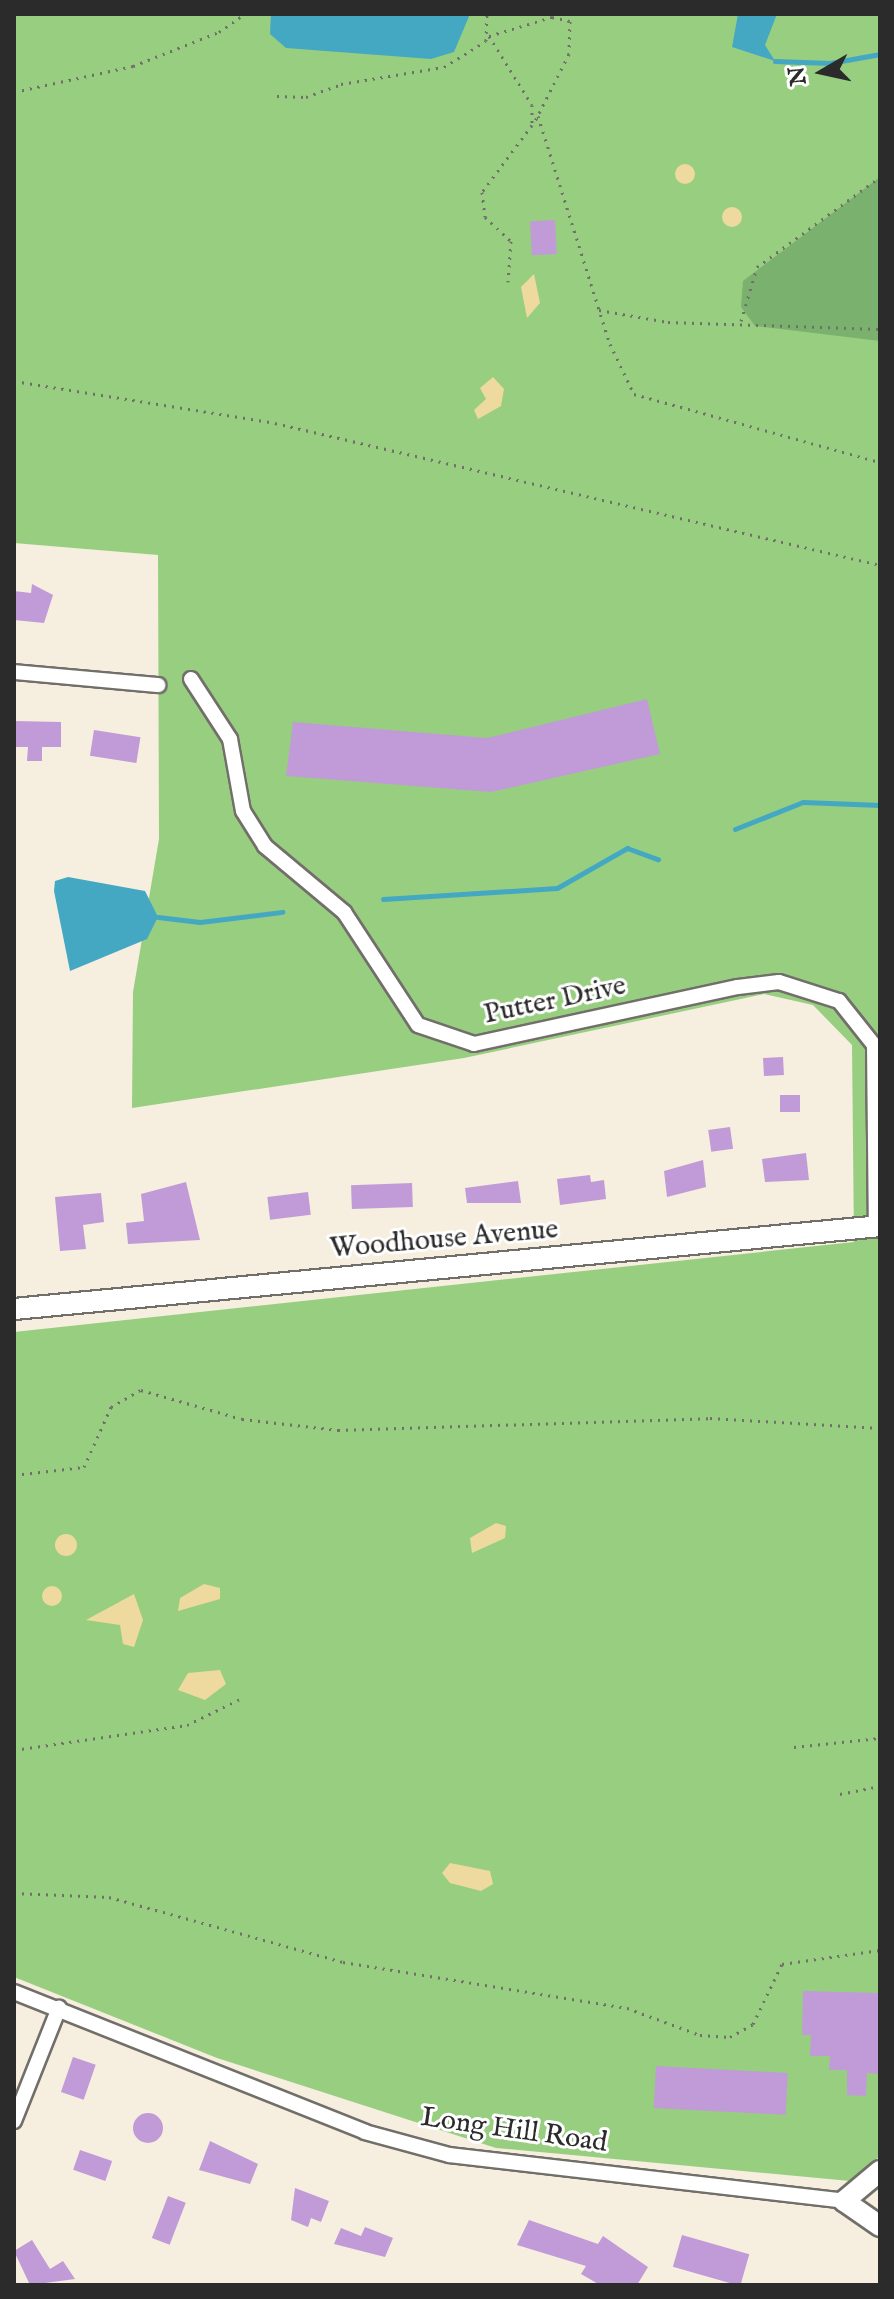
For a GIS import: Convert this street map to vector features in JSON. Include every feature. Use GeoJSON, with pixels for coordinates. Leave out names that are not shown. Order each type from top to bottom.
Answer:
{"type":"FeatureCollection","features":[{"type":"Feature","properties":{"kind":"main road","name":"Woodhouse Avenue"},"geometry":{"type":"LineString","coordinates":[[14,1309],[878,1227]]}},
{"type":"Feature","properties":{"kind":"main road"},"geometry":{"type":"LineString","coordinates":[[844,2201],[880,2171]]}},
{"type":"Feature","properties":{"kind":"main road","name":"Long Hill Road"},"geometry":{"type":"LineString","coordinates":[[844,2201],[880,2226]]}},
{"type":"Feature","properties":{"kind":"street"},"geometry":{"type":"LineString","coordinates":[[14,672],[158,685]]}},
{"type":"Feature","properties":{"kind":"street","name":"Putter Drive"},"geometry":{"type":"LineString","coordinates":[[191,679],[230,739],[243,811],[265,846],[344,912],[418,1025],[474,1044],[738,987],[779,982],[839,1001],[874,1045],[878,1227]]}},
{"type":"Feature","properties":{"kind":"street","name":"Long Hill Road"},"geometry":{"type":"LineString","coordinates":[[14,1992],[365,2132],[449,2155],[844,2201]]}},
{"type":"Feature","properties":{"kind":"street"},"geometry":{"type":"LineString","coordinates":[[14,2121],[59,2008]]}},
{"type":"Feature","properties":{"kind":"path"},"geometry":{"type":"LineString","coordinates":[[14,92],[133,66],[219,32],[245,14]]}},
{"type":"Feature","properties":{"kind":"path"},"geometry":{"type":"LineString","coordinates":[[487,14],[489,36],[532,105],[532,125]]}},
{"type":"Feature","properties":{"kind":"path"},"geometry":{"type":"LineString","coordinates":[[277,96],[433,71],[489,36],[552,17],[570,21],[569,54],[538,116],[482,192],[485,217],[511,241],[508,282]]}},
{"type":"Feature","properties":{"kind":"path"},"geometry":{"type":"LineString","coordinates":[[538,116],[621,374],[643,400],[880,462]]}},
{"type":"Feature","properties":{"kind":"path"},"geometry":{"type":"LineString","coordinates":[[741,321],[757,267],[880,177]]}},
{"type":"Feature","properties":{"kind":"path"},"geometry":{"type":"LineString","coordinates":[[599,310],[668,322],[741,321],[880,329]]}},
{"type":"Feature","properties":{"kind":"path"},"geometry":{"type":"LineString","coordinates":[[14,381],[275,423],[880,565]]}},
{"type":"Feature","properties":{"kind":"path"},"geometry":{"type":"LineString","coordinates":[[14,1475],[84,1467],[111,1407],[130,1391],[242,1419],[338,1430],[710,1418],[880,1428]]}},
{"type":"Feature","properties":{"kind":"path"},"geometry":{"type":"LineString","coordinates":[[14,1750],[187,1725],[242,1698]]}},
{"type":"Feature","properties":{"kind":"path"},"geometry":{"type":"LineString","coordinates":[[794,1747],[880,1738]]}},
{"type":"Feature","properties":{"kind":"path"},"geometry":{"type":"LineString","coordinates":[[840,1794],[880,1786]]}},
{"type":"Feature","properties":{"kind":"path"},"geometry":{"type":"LineString","coordinates":[[14,1893],[109,1897],[343,1962],[627,2008],[700,2035],[730,2037],[753,2024],[782,1964],[880,1950]]}},
{"type":"Feature","properties":{"kind":"green space"},"geometry":{"type":"Polygon","coordinates":[[[14,14],[880,14],[880,2156],[850,2181],[496,2148],[217,2058],[14,1977],[14,1332],[854,1242],[852,1045],[813,1005],[764,994],[464,1058],[132,1108],[133,992],[159,839],[158,555],[14,543],[14,14]]]}},
{"type":"Feature","properties":{"kind":"green space"},"geometry":{"type":"Polygon","coordinates":[[[880,177],[880,341],[755,326],[741,307],[743,281],[880,177]]]}},
{"type":"Feature","properties":{"kind":"sand"},"geometry":{"type":"Polygon","coordinates":[[[681,164],[689,164],[695,174],[689,184],[681,184],[675,178],[675,170],[681,164]]]}},
{"type":"Feature","properties":{"kind":"sand"},"geometry":{"type":"Polygon","coordinates":[[[732,207],[739,210],[742,217],[739,224],[732,227],[725,224],[722,217],[725,210],[732,207]]]}},
{"type":"Feature","properties":{"kind":"sand"},"geometry":{"type":"Polygon","coordinates":[[[534,274],[540,303],[527,318],[521,287],[534,274]]]}},
{"type":"Feature","properties":{"kind":"sand"},"geometry":{"type":"Polygon","coordinates":[[[493,377],[504,389],[501,406],[478,419],[474,410],[486,399],[480,388],[493,377]]]}},
{"type":"Feature","properties":{"kind":"sand"},"geometry":{"type":"Polygon","coordinates":[[[496,1523],[506,1526],[505,1538],[472,1553],[470,1538],[496,1523]]]}},
{"type":"Feature","properties":{"kind":"sand"},"geometry":{"type":"Polygon","coordinates":[[[66,1534],[77,1545],[66,1556],[55,1545],[66,1534]]]}},
{"type":"Feature","properties":{"kind":"sand"},"geometry":{"type":"Polygon","coordinates":[[[204,1584],[220,1588],[220,1599],[178,1611],[180,1598],[204,1584]]]}},
{"type":"Feature","properties":{"kind":"sand"},"geometry":{"type":"Polygon","coordinates":[[[52,1586],[59,1589],[62,1596],[59,1603],[52,1606],[45,1603],[42,1596],[45,1589],[52,1586]]]}},
{"type":"Feature","properties":{"kind":"sand"},"geometry":{"type":"Polygon","coordinates":[[[134,1594],[143,1620],[134,1647],[123,1644],[120,1625],[86,1620],[134,1594]]]}},
{"type":"Feature","properties":{"kind":"sand"},"geometry":{"type":"Polygon","coordinates":[[[220,1670],[226,1684],[205,1700],[178,1690],[188,1673],[220,1670]]]}},
{"type":"Feature","properties":{"kind":"sand"},"geometry":{"type":"Polygon","coordinates":[[[450,1863],[490,1871],[493,1884],[481,1891],[450,1883],[442,1873],[450,1863]]]}},
{"type":"Feature","properties":{"kind":"water"},"geometry":{"type":"Polygon","coordinates":[[[271,14],[470,14],[454,52],[431,59],[286,48],[270,34],[271,14]]]}},
{"type":"Feature","properties":{"kind":"water"},"geometry":{"type":"Polygon","coordinates":[[[738,14],[777,14],[765,45],[775,61],[732,47],[738,14]]]}},
{"type":"Feature","properties":{"kind":"water"},"geometry":{"type":"Polygon","coordinates":[[[68,877],[145,891],[158,917],[147,939],[70,971],[54,891],[55,881],[68,877]]]}},
{"type":"Feature","properties":{"kind":"building"},"geometry":{"type":"Polygon","coordinates":[[[555,220],[557,254],[532,255],[530,221],[555,220]]]}},
{"type":"Feature","properties":{"kind":"building"},"geometry":{"type":"Polygon","coordinates":[[[32,584],[53,595],[44,623],[14,620],[14,591],[31,593],[32,584]]]}},
{"type":"Feature","properties":{"kind":"building"},"geometry":{"type":"Polygon","coordinates":[[[647,699],[660,754],[491,792],[286,776],[293,722],[487,738],[647,699]]]}},
{"type":"Feature","properties":{"kind":"building"},"geometry":{"type":"Polygon","coordinates":[[[14,721],[61,722],[61,747],[42,747],[42,761],[27,761],[28,747],[14,747],[14,721]]]}},
{"type":"Feature","properties":{"kind":"building"},"geometry":{"type":"Polygon","coordinates":[[[94,730],[140,737],[136,763],[90,756],[94,730]]]}},
{"type":"Feature","properties":{"kind":"building"},"geometry":{"type":"Polygon","coordinates":[[[783,1057],[784,1075],[764,1076],[763,1058],[783,1057]]]}},
{"type":"Feature","properties":{"kind":"building"},"geometry":{"type":"Polygon","coordinates":[[[780,1095],[800,1095],[800,1112],[780,1112],[780,1095]]]}},
{"type":"Feature","properties":{"kind":"building"},"geometry":{"type":"Polygon","coordinates":[[[730,1127],[733,1149],[711,1152],[708,1130],[730,1127]]]}},
{"type":"Feature","properties":{"kind":"building"},"geometry":{"type":"Polygon","coordinates":[[[806,1153],[809,1180],[765,1182],[762,1159],[806,1153]]]}},
{"type":"Feature","properties":{"kind":"building"},"geometry":{"type":"Polygon","coordinates":[[[703,1160],[706,1187],[667,1197],[664,1171],[703,1160]]]}},
{"type":"Feature","properties":{"kind":"building"},"geometry":{"type":"Polygon","coordinates":[[[590,1175],[591,1182],[604,1180],[606,1199],[560,1205],[557,1179],[590,1175]]]}},
{"type":"Feature","properties":{"kind":"building"},"geometry":{"type":"Polygon","coordinates":[[[518,1181],[521,1203],[467,1203],[465,1188],[518,1181]]]}},
{"type":"Feature","properties":{"kind":"building"},"geometry":{"type":"Polygon","coordinates":[[[186,1182],[200,1240],[128,1244],[126,1223],[144,1221],[141,1194],[186,1182]]]}},
{"type":"Feature","properties":{"kind":"building"},"geometry":{"type":"Polygon","coordinates":[[[412,1183],[413,1207],[352,1209],[351,1185],[412,1183]]]}},
{"type":"Feature","properties":{"kind":"building"},"geometry":{"type":"Polygon","coordinates":[[[308,1192],[311,1215],[270,1220],[267,1197],[308,1192]]]}},
{"type":"Feature","properties":{"kind":"building"},"geometry":{"type":"Polygon","coordinates":[[[101,1193],[104,1222],[83,1225],[86,1249],[60,1251],[55,1197],[101,1193]]]}},
{"type":"Feature","properties":{"kind":"building"},"geometry":{"type":"Polygon","coordinates":[[[803,1991],[880,1993],[880,2074],[867,2073],[866,2096],[847,2095],[847,2070],[829,2070],[830,2056],[810,2056],[811,2035],[802,2035],[803,1991]]]}},
{"type":"Feature","properties":{"kind":"building"},"geometry":{"type":"Polygon","coordinates":[[[73,2057],[96,2065],[84,2100],[61,2092],[73,2057]]]}},
{"type":"Feature","properties":{"kind":"building"},"geometry":{"type":"Polygon","coordinates":[[[656,2066],[788,2073],[786,2115],[654,2108],[656,2066]]]}},
{"type":"Feature","properties":{"kind":"building"},"geometry":{"type":"Polygon","coordinates":[[[148,2113],[158,2118],[163,2128],[158,2138],[148,2143],[138,2138],[133,2128],[138,2118],[148,2113]]]}},
{"type":"Feature","properties":{"kind":"building"},"geometry":{"type":"Polygon","coordinates":[[[210,2141],[258,2164],[250,2184],[199,2170],[210,2141]]]}},
{"type":"Feature","properties":{"kind":"building"},"geometry":{"type":"Polygon","coordinates":[[[80,2150],[112,2161],[105,2181],[73,2170],[80,2150]]]}},
{"type":"Feature","properties":{"kind":"building"},"geometry":{"type":"Polygon","coordinates":[[[295,2188],[329,2201],[321,2222],[311,2218],[308,2227],[291,2220],[295,2188]]]}},
{"type":"Feature","properties":{"kind":"building"},"geometry":{"type":"Polygon","coordinates":[[[168,2196],[186,2203],[170,2245],[152,2238],[168,2196]]]}},
{"type":"Feature","properties":{"kind":"building"},"geometry":{"type":"Polygon","coordinates":[[[529,2220],[598,2244],[603,2236],[648,2267],[637,2285],[600,2285],[581,2274],[586,2266],[517,2245],[529,2220]]]}},
{"type":"Feature","properties":{"kind":"building"},"geometry":{"type":"Polygon","coordinates":[[[365,2227],[393,2238],[385,2257],[334,2244],[341,2228],[361,2236],[365,2227]]]}},
{"type":"Feature","properties":{"kind":"building"},"geometry":{"type":"Polygon","coordinates":[[[682,2235],[749,2254],[740,2285],[673,2267],[682,2235]]]}},
{"type":"Feature","properties":{"kind":"building"},"geometry":{"type":"Polygon","coordinates":[[[32,2240],[50,2269],[63,2261],[75,2279],[30,2285],[14,2251],[32,2240]]]}},
{"type":"Feature","properties":{"kind":"waterway"},"geometry":{"type":"LineString","coordinates":[[775,61],[830,63],[880,54]]}},
{"type":"Feature","properties":{"kind":"waterway"},"geometry":{"type":"LineString","coordinates":[[735,829],[803,802],[880,805]]}},
{"type":"Feature","properties":{"kind":"waterway"},"geometry":{"type":"LineString","coordinates":[[383,899],[557,888],[627,848],[658,859]]}},
{"type":"Feature","properties":{"kind":"waterway"},"geometry":{"type":"LineString","coordinates":[[158,917],[200,922],[282,912]]}}]}
